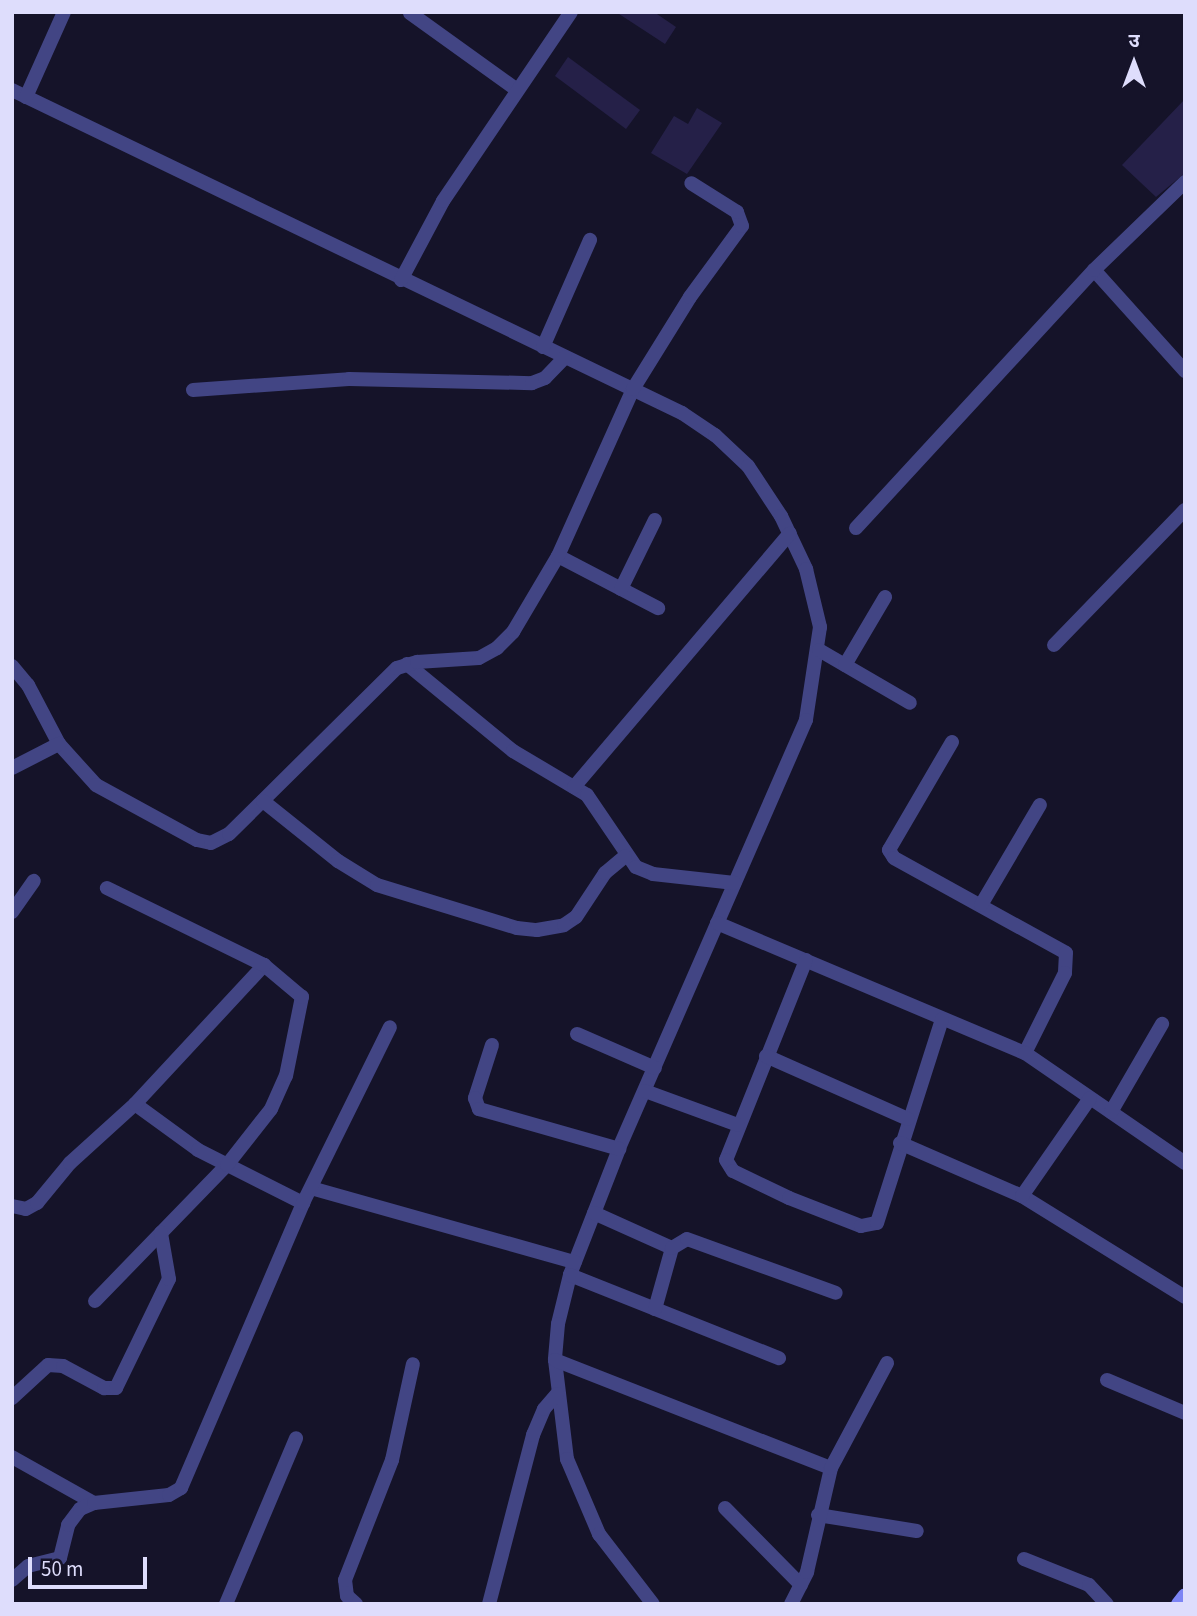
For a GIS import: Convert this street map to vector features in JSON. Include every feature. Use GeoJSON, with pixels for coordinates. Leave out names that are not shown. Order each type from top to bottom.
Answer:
{"type":"FeatureCollection","features":[{"type":"Feature","properties":{"kind":"street"},"geometry":{"type":"LineString","coordinates":[[26,97],[64,12]]}},
{"type":"Feature","properties":{"kind":"street"},"geometry":{"type":"LineString","coordinates":[[401,280],[443,201],[571,12]]}},
{"type":"Feature","properties":{"kind":"street"},"geometry":{"type":"LineString","coordinates":[[410,13],[517,90]]}},
{"type":"Feature","properties":{"kind":"street"},"geometry":{"type":"LineString","coordinates":[[12,90],[401,280],[682,413],[724,442],[748,466],[790,533],[817,603],[819,650],[806,720],[619,1149],[572,1268],[555,1360],[557,1394],[567,1458],[582,1498],[599,1534],[653,1604]]}},
{"type":"Feature","properties":{"kind":"street"},"geometry":{"type":"LineString","coordinates":[[856,528],[1094,270],[1185,182]]}},
{"type":"Feature","properties":{"kind":"street"},"geometry":{"type":"LineString","coordinates":[[12,666],[28,685],[59,744],[96,785],[206,843],[222,839],[385,678],[407,664],[479,658],[497,648],[513,632],[558,556],[633,389],[690,297],[742,226],[737,212],[691,183]]}},
{"type":"Feature","properties":{"kind":"street"},"geometry":{"type":"LineString","coordinates":[[543,347],[590,240]]}},
{"type":"Feature","properties":{"kind":"street"},"geometry":{"type":"LineString","coordinates":[[1094,270],[1185,371]]}},
{"type":"Feature","properties":{"kind":"street"},"geometry":{"type":"LineString","coordinates":[[193,390],[349,379],[532,383],[545,378],[565,357]]}},
{"type":"Feature","properties":{"kind":"street"},"geometry":{"type":"LineString","coordinates":[[1054,645],[1185,510]]}},
{"type":"Feature","properties":{"kind":"street"},"geometry":{"type":"LineString","coordinates":[[621,589],[655,520]]}},
{"type":"Feature","properties":{"kind":"street"},"geometry":{"type":"LineString","coordinates":[[574,787],[790,533]]}},
{"type":"Feature","properties":{"kind":"street"},"geometry":{"type":"LineString","coordinates":[[558,556],[658,608]]}},
{"type":"Feature","properties":{"kind":"street"},"geometry":{"type":"LineString","coordinates":[[845,665],[884,597]]}},
{"type":"Feature","properties":{"kind":"street"},"geometry":{"type":"LineString","coordinates":[[819,650],[909,703]]}},
{"type":"Feature","properties":{"kind":"street"},"geometry":{"type":"LineString","coordinates":[[407,664],[513,751],[596,803],[625,856],[653,874],[735,883]]}},
{"type":"Feature","properties":{"kind":"street"},"geometry":{"type":"LineString","coordinates":[[952,741],[888,850],[894,858],[1060,948],[1068,959],[1025,1053]]}},
{"type":"Feature","properties":{"kind":"street"},"geometry":{"type":"LineString","coordinates":[[12,768],[59,744]]}},
{"type":"Feature","properties":{"kind":"street"},"geometry":{"type":"LineString","coordinates":[[262,801],[338,861],[377,885],[517,928],[537,930],[564,925],[576,917],[605,873],[625,856]]}},
{"type":"Feature","properties":{"kind":"street"},"geometry":{"type":"LineString","coordinates":[[981,905],[1040,805]]}},
{"type":"Feature","properties":{"kind":"street"},"geometry":{"type":"LineString","coordinates":[[12,912],[34,881]]}},
{"type":"Feature","properties":{"kind":"street"},"geometry":{"type":"LineString","coordinates":[[94,1301],[227,1165],[283,1087],[302,1002],[295,987],[264,965],[107,888]]}},
{"type":"Feature","properties":{"kind":"street"},"geometry":{"type":"LineString","coordinates":[[718,923],[1025,1053],[1185,1163]]}},
{"type":"Feature","properties":{"kind":"street"},"geometry":{"type":"LineString","coordinates":[[806,960],[738,1125],[726,1160],[733,1171],[866,1227],[880,1219],[900,1143],[942,1018]]}},
{"type":"Feature","properties":{"kind":"street"},"geometry":{"type":"LineString","coordinates":[[12,1206],[32,1207],[82,1151],[135,1104],[264,965]]}},
{"type":"Feature","properties":{"kind":"street"},"geometry":{"type":"LineString","coordinates":[[1111,1112],[1162,1024]]}},
{"type":"Feature","properties":{"kind":"street"},"geometry":{"type":"LineString","coordinates":[[12,1580],[28,1566],[60,1558],[72,1516],[94,1503],[169,1495],[181,1488],[303,1203],[390,1027]]}},
{"type":"Feature","properties":{"kind":"street"},"geometry":{"type":"LineString","coordinates":[[577,1034],[655,1068]]}},
{"type":"Feature","properties":{"kind":"street"},"geometry":{"type":"LineString","coordinates":[[492,1045],[475,1098],[479,1109],[619,1149]]}},
{"type":"Feature","properties":{"kind":"street"},"geometry":{"type":"LineString","coordinates":[[766,1056],[908,1119]]}},
{"type":"Feature","properties":{"kind":"street"},"geometry":{"type":"LineString","coordinates":[[645,1091],[738,1125]]}},
{"type":"Feature","properties":{"kind":"street"},"geometry":{"type":"LineString","coordinates":[[1022,1196],[1090,1098]]}},
{"type":"Feature","properties":{"kind":"street"},"geometry":{"type":"LineString","coordinates":[[135,1104],[166,1129],[227,1165],[303,1203]]}},
{"type":"Feature","properties":{"kind":"street"},"geometry":{"type":"LineString","coordinates":[[900,1143],[1022,1196],[1185,1297]]}},
{"type":"Feature","properties":{"kind":"street"},"geometry":{"type":"LineString","coordinates":[[311,1188],[572,1268],[655,1309],[779,1358]]}},
{"type":"Feature","properties":{"kind":"street"},"geometry":{"type":"LineString","coordinates":[[594,1213],[672,1248]]}},
{"type":"Feature","properties":{"kind":"street"},"geometry":{"type":"LineString","coordinates":[[12,1398],[48,1365],[63,1366],[104,1388],[116,1388],[169,1279],[161,1233]]}},
{"type":"Feature","properties":{"kind":"street"},"geometry":{"type":"LineString","coordinates":[[655,1309],[672,1248],[687,1239],[836,1293]]}},
{"type":"Feature","properties":{"kind":"street"},"geometry":{"type":"LineString","coordinates":[[555,1360],[831,1468]]}},
{"type":"Feature","properties":{"kind":"street"},"geometry":{"type":"LineString","coordinates":[[791,1604],[801,1585],[831,1468],[887,1363]]}},
{"type":"Feature","properties":{"kind":"street"},"geometry":{"type":"LineString","coordinates":[[356,1604],[347,1595],[345,1580],[391,1460],[413,1364]]}},
{"type":"Feature","properties":{"kind":"street"},"geometry":{"type":"LineString","coordinates":[[1107,1380],[1185,1413]]}},
{"type":"Feature","properties":{"kind":"street"},"geometry":{"type":"LineString","coordinates":[[489,1604],[533,1435],[544,1409],[557,1394]]}},
{"type":"Feature","properties":{"kind":"street"},"geometry":{"type":"LineString","coordinates":[[226,1604],[296,1438]]}},
{"type":"Feature","properties":{"kind":"street"},"geometry":{"type":"LineString","coordinates":[[12,1457],[94,1503]]}},
{"type":"Feature","properties":{"kind":"street"},"geometry":{"type":"LineString","coordinates":[[725,1507],[801,1585]]}},
{"type":"Feature","properties":{"kind":"street"},"geometry":{"type":"LineString","coordinates":[[818,1515],[917,1531]]}},
{"type":"Feature","properties":{"kind":"street"},"geometry":{"type":"LineString","coordinates":[[1024,1559],[1082,1581],[1107,1604]]}},
{"type":"Feature","properties":{"kind":"street"},"geometry":{"type":"LineString","coordinates":[[1178,1604],[1185,1595]]}},
{"type":"Feature","properties":{"kind":"building"},"geometry":{"type":"Polygon","coordinates":[[[616,12],[654,12],[676,27],[665,44],[616,12]]]}},
{"type":"Feature","properties":{"kind":"building"},"geometry":{"type":"Polygon","coordinates":[[[568,57],[640,110],[626,129],[555,76],[568,57]]]}},
{"type":"Feature","properties":{"kind":"building"},"geometry":{"type":"Polygon","coordinates":[[[1185,99],[1185,173],[1156,197],[1122,165],[1185,99]]]}},
{"type":"Feature","properties":{"kind":"building"},"geometry":{"type":"Polygon","coordinates":[[[697,108],[722,123],[687,174],[651,153],[674,116],[688,124],[697,108]]]}}]}
